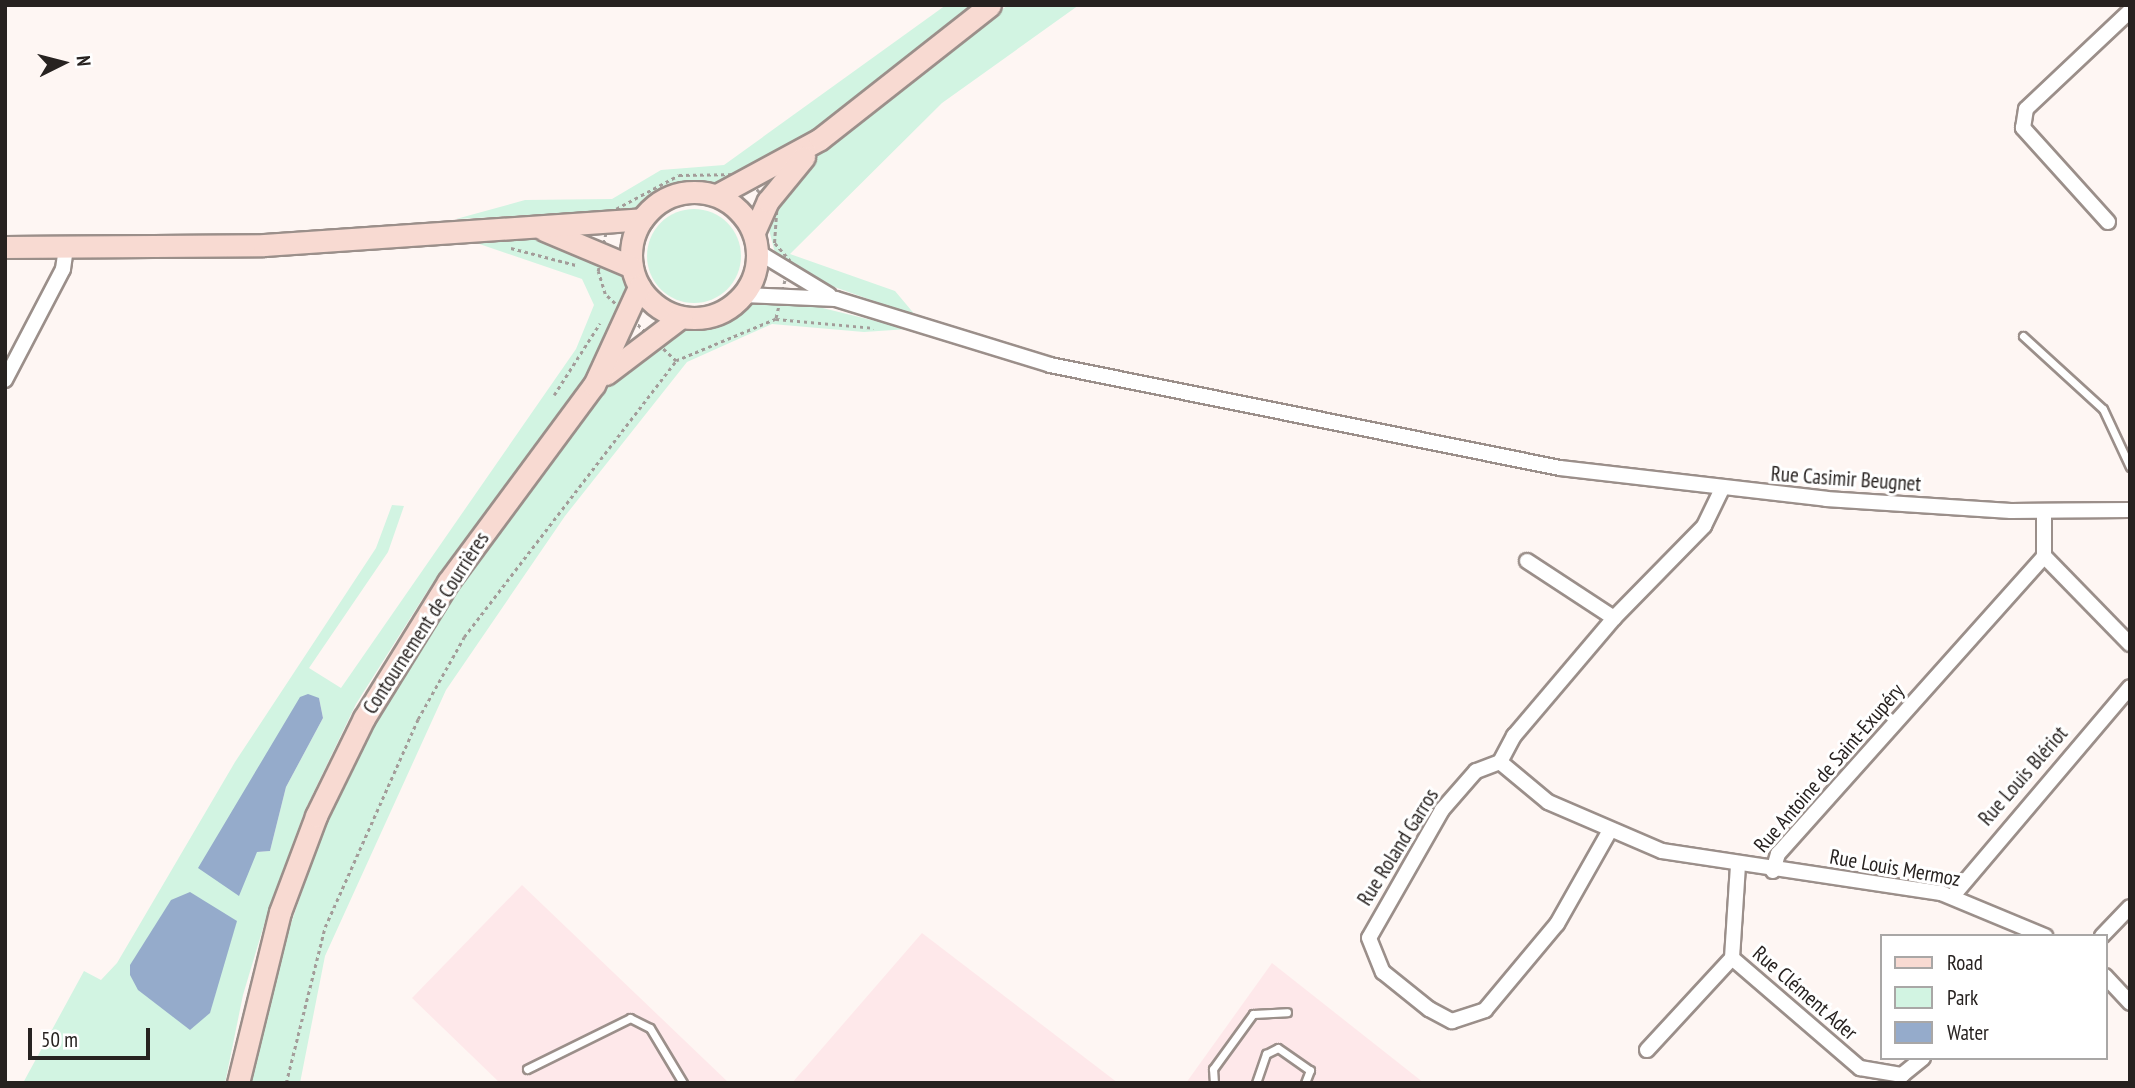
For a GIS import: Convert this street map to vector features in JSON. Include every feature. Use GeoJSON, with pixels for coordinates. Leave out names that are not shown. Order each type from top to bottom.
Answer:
{"type":"FeatureCollection","features":[{"type":"Feature","properties":{"kind":"main road"},"geometry":{"type":"LineString","coordinates":[[5,247],[264,245],[608,224],[642,219],[675,194],[717,195],[751,182],[820,139],[990,5]]}},
{"type":"Feature","properties":{"kind":"main road"},"geometry":{"type":"LineString","coordinates":[[536,227],[601,250],[636,277],[657,307],[681,317],[716,314],[744,295],[768,201],[820,139]]}},
{"type":"Feature","properties":{"kind":"main road"},"geometry":{"type":"LineString","coordinates":[[717,195],[739,210],[756,242]]}},
{"type":"Feature","properties":{"kind":"main road"},"geometry":{"type":"LineString","coordinates":[[636,277],[642,219]]}},
{"type":"Feature","properties":{"kind":"main road","name":"Contournement de Courrières"},"geometry":{"type":"LineString","coordinates":[[238,1083],[280,912],[316,816],[364,718],[448,582],[594,385],[629,320],[636,277]]}},
{"type":"Feature","properties":{"kind":"main road","name":"Contournement de Courrières"},"geometry":{"type":"LineString","coordinates":[[594,385],[649,336],[681,317]]}},
{"type":"Feature","properties":{"kind":"street"},"geometry":{"type":"LineString","coordinates":[[2108,222],[2023,128],[2026,109],[2130,11]]}},
{"type":"Feature","properties":{"kind":"street"},"geometry":{"type":"LineString","coordinates":[[756,242],[785,270],[836,299]]}},
{"type":"Feature","properties":{"kind":"street"},"geometry":{"type":"LineString","coordinates":[[5,380],[63,269],[66,248]]}},
{"type":"Feature","properties":{"kind":"street"},"geometry":{"type":"LineString","coordinates":[[744,295],[778,291],[836,299]]}},
{"type":"Feature","properties":{"kind":"street","name":"Rue Casimir Beugnet"},"geometry":{"type":"LineString","coordinates":[[836,299],[1051,365],[1560,468],[1722,489],[2044,511],[2130,510]]}},
{"type":"Feature","properties":{"kind":"street"},"geometry":{"type":"LineString","coordinates":[[1500,762],[1514,736],[1615,618],[1704,526],[1722,489]]}},
{"type":"Feature","properties":{"kind":"street"},"geometry":{"type":"LineString","coordinates":[[2044,511],[2044,556],[2130,644]]}},
{"type":"Feature","properties":{"kind":"street","name":"Rue Antoine de Saint-Exupéry"},"geometry":{"type":"LineString","coordinates":[[1500,762],[1548,802],[1609,832],[1738,866],[1773,871],[1778,854],[2044,556]]}},
{"type":"Feature","properties":{"kind":"street"},"geometry":{"type":"LineString","coordinates":[[1527,561],[1615,618]]}},
{"type":"Feature","properties":{"kind":"street","name":"Rue Louis Blériot"},"geometry":{"type":"LineString","coordinates":[[1952,897],[2130,687]]}},
{"type":"Feature","properties":{"kind":"street","name":"Rue Roland Garros"},"geometry":{"type":"LineString","coordinates":[[1500,762],[1476,771],[1442,810],[1369,938],[1383,972],[1429,1009],[1452,1021],[1485,1010],[1557,924],[1609,832]]}},
{"type":"Feature","properties":{"kind":"street","name":"Rue Clément Ader"},"geometry":{"type":"LineString","coordinates":[[1647,1050],[1732,958],[1738,866]]}},
{"type":"Feature","properties":{"kind":"street","name":"Rue Louis Mermoz"},"geometry":{"type":"LineString","coordinates":[[1773,871],[1952,897],[2028,932]]}},
{"type":"Feature","properties":{"kind":"street"},"geometry":{"type":"LineString","coordinates":[[2104,934],[2130,907]]}},
{"type":"Feature","properties":{"kind":"street","name":"Rue Clément Ader"},"geometry":{"type":"LineString","coordinates":[[1732,958],[1860,1069],[1902,1075],[1921,1060]]}},
{"type":"Feature","properties":{"kind":"street"},"geometry":{"type":"LineString","coordinates":[[2107,978],[2130,1003]]}},
{"type":"Feature","properties":{"kind":"lane"},"geometry":{"type":"LineString","coordinates":[[2023,336],[2103,409],[2130,467]]}},
{"type":"Feature","properties":{"kind":"lane"},"geometry":{"type":"LineString","coordinates":[[1214,1083],[1213,1069],[1253,1014],[1287,1012]]}},
{"type":"Feature","properties":{"kind":"lane"},"geometry":{"type":"LineString","coordinates":[[527,1069],[630,1018],[650,1028],[683,1083]]}},
{"type":"Feature","properties":{"kind":"lane"},"geometry":{"type":"LineString","coordinates":[[1256,1083],[1266,1054],[1278,1048],[1310,1070],[1305,1083]]}},
{"type":"Feature","properties":{"kind":"path"},"geometry":{"type":"LineString","coordinates":[[676,361],[611,305],[598,271],[610,212],[679,174],[743,174],[777,211],[775,243],[790,260],[778,291],[776,319]]}},
{"type":"Feature","properties":{"kind":"path"},"geometry":{"type":"LineString","coordinates":[[534,254],[598,271]]}},
{"type":"Feature","properties":{"kind":"path"},"geometry":{"type":"LineString","coordinates":[[554,395],[604,317]]}},
{"type":"Feature","properties":{"kind":"path"},"geometry":{"type":"LineString","coordinates":[[286,1083],[325,927],[418,719],[464,637],[676,361],[776,319],[874,328],[899,319]]}},
{"type":"Feature","properties":{"kind":"shaded area"},"geometry":{"type":"Polygon","coordinates":[[[522,885],[729,1083],[500,1083],[412,998],[522,885]]]}},
{"type":"Feature","properties":{"kind":"shaded area"},"geometry":{"type":"Polygon","coordinates":[[[922,933],[1118,1083],[792,1083],[922,933]]]}},
{"type":"Feature","properties":{"kind":"shaded area"},"geometry":{"type":"Polygon","coordinates":[[[1272,963],[1424,1083],[1186,1083],[1272,963]]]}},
{"type":"Feature","properties":{"kind":"green space"},"geometry":{"type":"Polygon","coordinates":[[[946,5],[975,5],[782,156],[728,185],[672,185],[633,210],[456,219],[525,200],[612,199],[661,170],[724,165],[946,5]]]}},
{"type":"Feature","properties":{"kind":"green space"},"geometry":{"type":"Polygon","coordinates":[[[1008,5],[1079,5],[942,103],[790,254],[895,291],[916,316],[812,279],[776,257],[766,218],[799,175],[829,143],[1008,5]]]}},
{"type":"Feature","properties":{"kind":"green space"},"geometry":{"type":"Polygon","coordinates":[[[694,209],[712,212],[727,223],[738,238],[741,256],[738,274],[727,289],[712,300],[694,303],[676,300],[661,289],[650,274],[647,256],[650,238],[661,223],[676,212],[694,209]]]}},
{"type":"Feature","properties":{"kind":"green space"},"geometry":{"type":"Polygon","coordinates":[[[529,235],[568,242],[622,272],[628,296],[606,348],[428,590],[356,704],[305,810],[269,908],[243,995],[225,1083],[23,1083],[84,971],[101,980],[117,963],[235,762],[376,548],[392,505],[404,506],[388,552],[309,668],[341,688],[576,349],[594,305],[582,279],[462,238],[529,235]],[[319,698],[257,852],[270,851],[286,787],[323,718],[319,698]]]}},
{"type":"Feature","properties":{"kind":"green space"},"geometry":{"type":"Polygon","coordinates":[[[782,298],[908,329],[864,332],[772,324],[687,362],[565,516],[446,690],[325,956],[300,1083],[248,1083],[267,993],[324,828],[373,723],[464,578],[624,366],[683,327],[720,325],[760,300],[782,298]]]}},
{"type":"Feature","properties":{"kind":"water"},"geometry":{"type":"Polygon","coordinates":[[[308,694],[319,698],[323,718],[286,787],[270,851],[257,852],[239,896],[198,868],[300,697],[308,694]]]}},
{"type":"Feature","properties":{"kind":"water"},"geometry":{"type":"Polygon","coordinates":[[[190,892],[237,921],[210,1013],[190,1030],[138,990],[130,975],[130,965],[171,900],[190,892]]]}}]}
